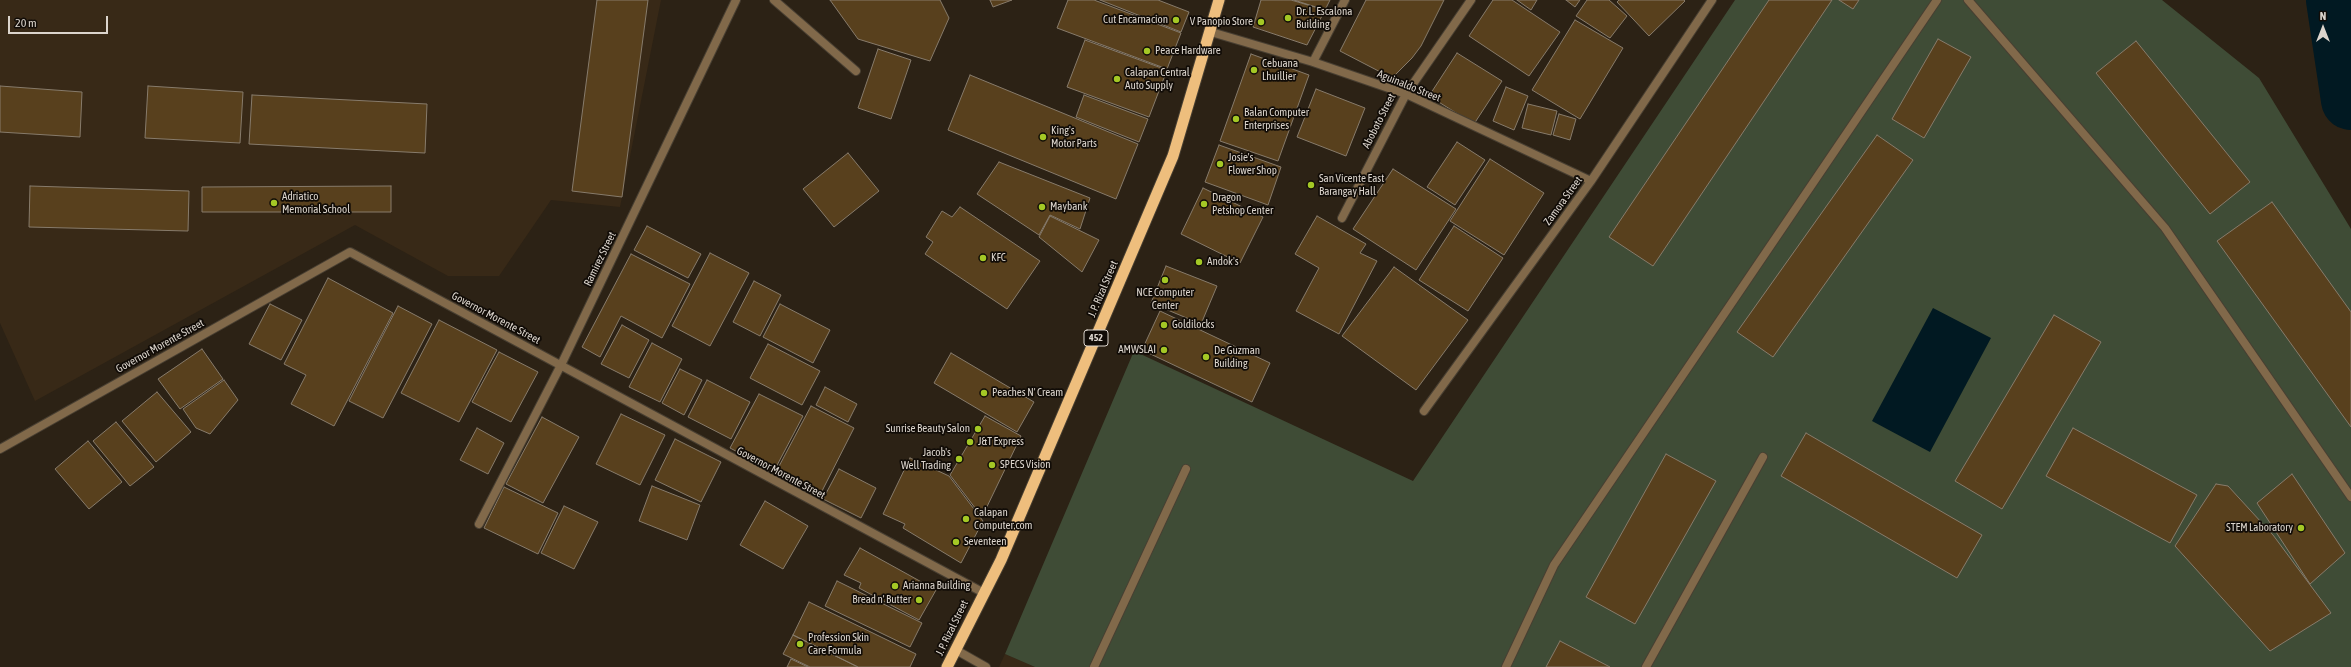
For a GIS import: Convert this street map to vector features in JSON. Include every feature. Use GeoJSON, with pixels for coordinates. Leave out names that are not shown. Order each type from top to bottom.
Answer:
{"type":"FeatureCollection","features":[{"type":"Feature","properties":{"kind":"highway","name":"J. P. Rizal Street"},"geometry":{"type":"LineString","coordinates":[[947,667],[1001,560],[1173,156],[1211,32],[1219,0]]}},
{"type":"Feature","properties":{"kind":"street","name":"Ramirez Street"},"geometry":{"type":"LineString","coordinates":[[479,524],[561,365],[736,0]]}},
{"type":"Feature","properties":{"kind":"street"},"geometry":{"type":"LineString","coordinates":[[774,0],[856,71]]}},
{"type":"Feature","properties":{"kind":"street"},"geometry":{"type":"LineString","coordinates":[[1313,62],[1345,0]]}},
{"type":"Feature","properties":{"kind":"street","name":"Aboboto Street"},"geometry":{"type":"LineString","coordinates":[[1342,218],[1406,94],[1471,0]]}},
{"type":"Feature","properties":{"kind":"street","name":"Zamora Street"},"geometry":{"type":"LineString","coordinates":[[1424,411],[1591,181],[1712,0]]}},
{"type":"Feature","properties":{"kind":"street"},"geometry":{"type":"LineString","coordinates":[[1506,667],[1554,565],[1938,0]]}},
{"type":"Feature","properties":{"kind":"street"},"geometry":{"type":"LineString","coordinates":[[1968,0],[2164,228],[2351,498]]}},
{"type":"Feature","properties":{"kind":"street","name":"Aguinaldo Street"},"geometry":{"type":"LineString","coordinates":[[1211,32],[1313,62],[1406,94],[1591,181]]}},
{"type":"Feature","properties":{"kind":"street","name":"Governor Morente Street"},"geometry":{"type":"LineString","coordinates":[[0,447],[350,252],[984,593]]}},
{"type":"Feature","properties":{"kind":"street"},"geometry":{"type":"LineString","coordinates":[[1646,667],[1763,457]]}},
{"type":"Feature","properties":{"kind":"street"},"geometry":{"type":"LineString","coordinates":[[1097,666],[1186,469]]}},
{"type":"Feature","properties":{"kind":"street"},"geometry":{"type":"LineString","coordinates":[[956,650],[986,667]]}},
{"type":"Feature","properties":{"kind":"shaded area","name":"Adriatico Memorial School"},"geometry":{"type":"Polygon","coordinates":[[[0,0],[661,0],[620,207],[551,200],[499,276],[448,276],[355,225],[35,401],[0,323],[0,0]]]}},
{"type":"Feature","properties":{"kind":"shaded area"},"geometry":{"type":"Polygon","coordinates":[[[1005,654],[1035,667],[999,667],[1005,654]]]}},
{"type":"Feature","properties":{"kind":"green space"},"geometry":{"type":"Polygon","coordinates":[[[1735,0],[2162,0],[2259,78],[2351,229],[2351,667],[1035,667],[1005,654],[1134,351],[1413,481],[1735,0]]]}},
{"type":"Feature","properties":{"kind":"water"},"geometry":{"type":"Polygon","coordinates":[[[1933,308],[1991,338],[1930,452],[1872,421],[1933,308]]]}},
{"type":"Feature","properties":{"kind":"building"},"geometry":{"type":"Polygon","coordinates":[[[597,0],[648,0],[622,197],[572,191],[597,0]]]}},
{"type":"Feature","properties":{"kind":"building"},"geometry":{"type":"Polygon","coordinates":[[[830,0],[940,0],[949,18],[930,61],[858,39],[830,0]]]}},
{"type":"Feature","properties":{"kind":"building"},"geometry":{"type":"Polygon","coordinates":[[[990,0],[1012,0],[993,7],[990,0]]]}},
{"type":"Feature","properties":{"kind":"building","name":"Peace Hardware"},"geometry":{"type":"Polygon","coordinates":[[[1068,0],[1094,0],[1181,33],[1167,69],[1057,28],[1068,0]]]}},
{"type":"Feature","properties":{"kind":"building"},"geometry":{"type":"Polygon","coordinates":[[[1100,0],[1158,0],[1189,12],[1181,32],[1100,0]]]}},
{"type":"Feature","properties":{"kind":"building","name":"Dr. L. Escalona Building"},"geometry":{"type":"Polygon","coordinates":[[[1261,0],[1291,0],[1325,10],[1307,45],[1253,27],[1261,0]]]}},
{"type":"Feature","properties":{"kind":"building"},"geometry":{"type":"Polygon","coordinates":[[[1294,0],[1330,0],[1325,10],[1294,0]]]}},
{"type":"Feature","properties":{"kind":"building"},"geometry":{"type":"Polygon","coordinates":[[[1366,0],[1444,0],[1421,46],[1412,58],[1392,78],[1340,51],[1366,0]]]}},
{"type":"Feature","properties":{"kind":"building"},"geometry":{"type":"Polygon","coordinates":[[[1493,0],[1512,0],[1560,32],[1529,76],[1469,36],[1493,0]]]}},
{"type":"Feature","properties":{"kind":"building"},"geometry":{"type":"Polygon","coordinates":[[[1517,0],[1537,0],[1531,10],[1517,0]]]}},
{"type":"Feature","properties":{"kind":"building"},"geometry":{"type":"Polygon","coordinates":[[[1566,0],[1580,0],[1575,7],[1566,0]]]}},
{"type":"Feature","properties":{"kind":"building"},"geometry":{"type":"Polygon","coordinates":[[[1587,0],[1609,0],[1627,16],[1610,38],[1576,16],[1587,0]]]}},
{"type":"Feature","properties":{"kind":"building"},"geometry":{"type":"Polygon","coordinates":[[[1619,0],[1685,1],[1649,36],[1617,2],[1619,0]]]}},
{"type":"Feature","properties":{"kind":"building"},"geometry":{"type":"Polygon","coordinates":[[[1769,0],[1832,0],[1653,266],[1609,237],[1769,0]]]}},
{"type":"Feature","properties":{"kind":"building"},"geometry":{"type":"Polygon","coordinates":[[[1839,0],[1859,0],[1853,9],[1839,0]]]}},
{"type":"Feature","properties":{"kind":"building"},"geometry":{"type":"Polygon","coordinates":[[[1575,20],[1623,48],[1580,119],[1532,90],[1575,20]]]}},
{"type":"Feature","properties":{"kind":"building"},"geometry":{"type":"Polygon","coordinates":[[[1938,39],[1971,57],[1924,138],[1892,119],[1938,39]]]}},
{"type":"Feature","properties":{"kind":"building","name":"Calapan Central Auto Supply"},"geometry":{"type":"Polygon","coordinates":[[[1085,40],[1167,70],[1149,117],[1067,87],[1085,40]]]}},
{"type":"Feature","properties":{"kind":"building"},"geometry":{"type":"Polygon","coordinates":[[[2136,41],[2250,182],[2210,214],[2096,73],[2136,41]]]}},
{"type":"Feature","properties":{"kind":"building"},"geometry":{"type":"Polygon","coordinates":[[[878,49],[911,60],[891,119],[858,108],[878,49]]]}},
{"type":"Feature","properties":{"kind":"building"},"geometry":{"type":"Polygon","coordinates":[[[1457,53],[1502,81],[1474,124],[1429,96],[1457,53]]]}},
{"type":"Feature","properties":{"kind":"building"},"geometry":{"type":"Polygon","coordinates":[[[1251,54],[1309,75],[1278,161],[1220,141],[1251,54]]]}},
{"type":"Feature","properties":{"kind":"building","name":"King's Motor Parts"},"geometry":{"type":"Polygon","coordinates":[[[970,75],[1138,144],[1116,199],[948,130],[970,75]]]}},
{"type":"Feature","properties":{"kind":"building"},"geometry":{"type":"Polygon","coordinates":[[[0,86],[82,92],[80,137],[0,132],[0,86]]]}},
{"type":"Feature","properties":{"kind":"building"},"geometry":{"type":"Polygon","coordinates":[[[148,86],[243,92],[240,143],[145,138],[148,86]]]}},
{"type":"Feature","properties":{"kind":"building"},"geometry":{"type":"Polygon","coordinates":[[[1506,87],[1528,96],[1514,130],[1493,121],[1506,87]]]}},
{"type":"Feature","properties":{"kind":"building"},"geometry":{"type":"Polygon","coordinates":[[[1316,89],[1365,108],[1346,156],[1297,137],[1316,89]]]}},
{"type":"Feature","properties":{"kind":"building"},"geometry":{"type":"Polygon","coordinates":[[[252,95],[427,104],[425,153],[249,144],[252,95]]]}},
{"type":"Feature","properties":{"kind":"building"},"geometry":{"type":"Polygon","coordinates":[[[1084,95],[1148,119],[1139,142],[1076,117],[1084,95]]]}},
{"type":"Feature","properties":{"kind":"building"},"geometry":{"type":"Polygon","coordinates":[[[1528,104],[1557,111],[1551,135],[1522,128],[1528,104]]]}},
{"type":"Feature","properties":{"kind":"building"},"geometry":{"type":"Polygon","coordinates":[[[1559,114],[1576,119],[1570,140],[1553,135],[1559,114]]]}},
{"type":"Feature","properties":{"kind":"building"},"geometry":{"type":"Polygon","coordinates":[[[1877,135],[1913,160],[1773,357],[1737,332],[1877,135]]]}},
{"type":"Feature","properties":{"kind":"building"},"geometry":{"type":"Polygon","coordinates":[[[1457,142],[1485,160],[1455,205],[1427,187],[1457,142]]]}},
{"type":"Feature","properties":{"kind":"building"},"geometry":{"type":"Polygon","coordinates":[[[1219,145],[1281,167],[1268,205],[1205,182],[1219,145]]]}},
{"type":"Feature","properties":{"kind":"building"},"geometry":{"type":"Polygon","coordinates":[[[848,153],[879,191],[834,227],[803,189],[848,153]]]}},
{"type":"Feature","properties":{"kind":"building"},"geometry":{"type":"Polygon","coordinates":[[[1490,159],[1544,193],[1504,255],[1450,221],[1490,159]]]}},
{"type":"Feature","properties":{"kind":"building","name":"Maybank"},"geometry":{"type":"Polygon","coordinates":[[[999,162],[1090,198],[1080,229],[1050,215],[1039,235],[977,194],[999,162]]]}},
{"type":"Feature","properties":{"kind":"building"},"geometry":{"type":"Polygon","coordinates":[[[1393,169],[1456,209],[1416,270],[1353,229],[1393,169]]]}},
{"type":"Feature","properties":{"kind":"building"},"geometry":{"type":"Polygon","coordinates":[[[30,186],[189,191],[188,231],[29,227],[30,186]]]}},
{"type":"Feature","properties":{"kind":"building"},"geometry":{"type":"Polygon","coordinates":[[[391,186],[391,212],[202,212],[202,187],[391,186]]]}},
{"type":"Feature","properties":{"kind":"building"},"geometry":{"type":"Polygon","coordinates":[[[1203,188],[1263,217],[1240,263],[1181,234],[1203,188]]]}},
{"type":"Feature","properties":{"kind":"building"},"geometry":{"type":"Polygon","coordinates":[[[2272,202],[2351,312],[2351,427],[2217,241],[2272,202]]]}},
{"type":"Feature","properties":{"kind":"building","name":"KFC"},"geometry":{"type":"Polygon","coordinates":[[[960,207],[1040,261],[1007,309],[925,254],[933,242],[926,237],[942,211],[952,217],[960,207]]]}},
{"type":"Feature","properties":{"kind":"building"},"geometry":{"type":"Polygon","coordinates":[[[1050,216],[1099,240],[1082,272],[1039,237],[1050,216]]]}},
{"type":"Feature","properties":{"kind":"building"},"geometry":{"type":"Polygon","coordinates":[[[1317,216],[1366,244],[1360,253],[1377,261],[1339,334],[1296,311],[1319,268],[1295,254],[1317,216]]]}},
{"type":"Feature","properties":{"kind":"building"},"geometry":{"type":"Polygon","coordinates":[[[647,226],[701,254],[688,278],[634,250],[647,226]]]}},
{"type":"Feature","properties":{"kind":"building"},"geometry":{"type":"Polygon","coordinates":[[[1454,226],[1503,258],[1468,311],[1419,280],[1454,226]]]}},
{"type":"Feature","properties":{"kind":"building"},"geometry":{"type":"Polygon","coordinates":[[[710,253],[749,273],[710,346],[672,326],[710,253]]]}},
{"type":"Feature","properties":{"kind":"building"},"geometry":{"type":"Polygon","coordinates":[[[631,254],[690,284],[662,338],[621,316],[600,357],[582,347],[631,254]]]}},
{"type":"Feature","properties":{"kind":"building"},"geometry":{"type":"Polygon","coordinates":[[[1166,266],[1217,286],[1201,324],[1151,303],[1166,266]]]}},
{"type":"Feature","properties":{"kind":"building"},"geometry":{"type":"Polygon","coordinates":[[[1394,267],[1468,320],[1416,390],[1342,336],[1394,267]]]}},
{"type":"Feature","properties":{"kind":"building"},"geometry":{"type":"Polygon","coordinates":[[[328,278],[393,313],[334,426],[291,404],[306,375],[284,364],[328,278]]]}},
{"type":"Feature","properties":{"kind":"building"},"geometry":{"type":"Polygon","coordinates":[[[754,281],[781,295],[760,336],[733,322],[754,281]]]}},
{"type":"Feature","properties":{"kind":"building"},"geometry":{"type":"Polygon","coordinates":[[[270,304],[302,320],[281,360],[249,344],[270,304]]]}},
{"type":"Feature","properties":{"kind":"building"},"geometry":{"type":"Polygon","coordinates":[[[780,304],[830,330],[813,363],[763,337],[780,304]]]}},
{"type":"Feature","properties":{"kind":"building"},"geometry":{"type":"Polygon","coordinates":[[[398,306],[432,324],[383,418],[349,401],[398,306]]]}},
{"type":"Feature","properties":{"kind":"building","name":"De Guzman Building"},"geometry":{"type":"Polygon","coordinates":[[[1160,311],[1270,363],[1252,402],[1142,350],[1160,311]]]}},
{"type":"Feature","properties":{"kind":"building"},"geometry":{"type":"Polygon","coordinates":[[[2054,315],[2101,342],[2002,509],[1955,481],[2054,315]]]}},
{"type":"Feature","properties":{"kind":"building"},"geometry":{"type":"Polygon","coordinates":[[[439,320],[497,350],[459,422],[401,393],[439,320]]]}},
{"type":"Feature","properties":{"kind":"building"},"geometry":{"type":"Polygon","coordinates":[[[622,325],[649,340],[629,378],[601,364],[622,325]]]}},
{"type":"Feature","properties":{"kind":"building"},"geometry":{"type":"Polygon","coordinates":[[[652,343],[682,359],[660,402],[629,387],[652,343]]]}},
{"type":"Feature","properties":{"kind":"building"},"geometry":{"type":"Polygon","coordinates":[[[768,344],[820,371],[802,405],[750,378],[768,344]]]}},
{"type":"Feature","properties":{"kind":"building"},"geometry":{"type":"Polygon","coordinates":[[[202,349],[223,379],[180,409],[158,379],[202,349]]]}},
{"type":"Feature","properties":{"kind":"building"},"geometry":{"type":"Polygon","coordinates":[[[499,352],[538,372],[511,422],[472,402],[499,352]]]}},
{"type":"Feature","properties":{"kind":"building","name":"Peaches N' Cream"},"geometry":{"type":"Polygon","coordinates":[[[951,353],[1034,402],[1017,432],[934,383],[951,353]]]}},
{"type":"Feature","properties":{"kind":"building"},"geometry":{"type":"Polygon","coordinates":[[[680,369],[702,380],[684,415],[662,403],[680,369]]]}},
{"type":"Feature","properties":{"kind":"building"},"geometry":{"type":"Polygon","coordinates":[[[224,380],[238,400],[210,434],[196,428],[183,409],[224,380]]]}},
{"type":"Feature","properties":{"kind":"building"},"geometry":{"type":"Polygon","coordinates":[[[707,380],[750,402],[731,439],[688,417],[707,380]]]}},
{"type":"Feature","properties":{"kind":"building"},"geometry":{"type":"Polygon","coordinates":[[[825,387],[857,404],[848,422],[816,405],[825,387]]]}},
{"type":"Feature","properties":{"kind":"building"},"geometry":{"type":"Polygon","coordinates":[[[157,392],[191,432],[156,462],[122,421],[157,392]]]}},
{"type":"Feature","properties":{"kind":"building"},"geometry":{"type":"Polygon","coordinates":[[[759,394],[803,416],[774,471],[730,448],[759,394]]]}},
{"type":"Feature","properties":{"kind":"building"},"geometry":{"type":"Polygon","coordinates":[[[811,406],[854,428],[821,493],[777,470],[811,406]]]}},
{"type":"Feature","properties":{"kind":"building"},"geometry":{"type":"Polygon","coordinates":[[[621,414],[665,435],[640,485],[596,464],[621,414]]]}},
{"type":"Feature","properties":{"kind":"building"},"geometry":{"type":"Polygon","coordinates":[[[985,416],[1021,436],[982,517],[950,475],[985,416]]]}},
{"type":"Feature","properties":{"kind":"building"},"geometry":{"type":"Polygon","coordinates":[[[542,417],[579,437],[543,503],[506,484],[542,417]]]}},
{"type":"Feature","properties":{"kind":"building"},"geometry":{"type":"Polygon","coordinates":[[[116,422],[154,467],[130,486],[93,441],[116,422]]]}},
{"type":"Feature","properties":{"kind":"building"},"geometry":{"type":"Polygon","coordinates":[[[477,428],[504,443],[488,474],[460,460],[477,428]]]}},
{"type":"Feature","properties":{"kind":"building"},"geometry":{"type":"Polygon","coordinates":[[[2073,428],[2197,495],[2170,543],[2046,476],[2073,428]]]}},
{"type":"Feature","properties":{"kind":"building"},"geometry":{"type":"Polygon","coordinates":[[[1806,433],[1982,535],[1957,578],[1781,476],[1806,433]]]}},
{"type":"Feature","properties":{"kind":"building"},"geometry":{"type":"Polygon","coordinates":[[[675,439],[721,462],[701,502],[655,480],[675,439]]]}},
{"type":"Feature","properties":{"kind":"building"},"geometry":{"type":"Polygon","coordinates":[[[88,441],[122,482],[89,509],[55,469],[88,441]]]}},
{"type":"Feature","properties":{"kind":"building"},"geometry":{"type":"Polygon","coordinates":[[[1666,454],[1716,481],[1635,624],[1586,597],[1666,454]]]}},
{"type":"Feature","properties":{"kind":"building"},"geometry":{"type":"Polygon","coordinates":[[[910,458],[949,476],[983,521],[961,563],[903,528],[905,524],[883,514],[910,458]]]}},
{"type":"Feature","properties":{"kind":"building"},"geometry":{"type":"Polygon","coordinates":[[[839,469],[876,488],[861,518],[823,499],[839,469]]]}},
{"type":"Feature","properties":{"kind":"building","name":"STEM Laboratory"},"geometry":{"type":"Polygon","coordinates":[[[2292,474],[2345,553],[2310,584],[2257,503],[2292,474]]]}},
{"type":"Feature","properties":{"kind":"building"},"geometry":{"type":"Polygon","coordinates":[[[2216,484],[2228,486],[2273,535],[2331,613],[2270,651],[2175,546],[2216,484]]]}},
{"type":"Feature","properties":{"kind":"building"},"geometry":{"type":"Polygon","coordinates":[[[652,486],[700,505],[687,540],[639,521],[652,486]]]}},
{"type":"Feature","properties":{"kind":"building"},"geometry":{"type":"Polygon","coordinates":[[[504,487],[558,513],[538,554],[484,528],[504,487]]]}},
{"type":"Feature","properties":{"kind":"building"},"geometry":{"type":"Polygon","coordinates":[[[765,501],[808,526],[783,569],[740,545],[765,501]]]}},
{"type":"Feature","properties":{"kind":"building"},"geometry":{"type":"Polygon","coordinates":[[[564,506],[598,522],[574,569],[541,553],[564,506]]]}},
{"type":"Feature","properties":{"kind":"building","name":"Arianna Building"},"geometry":{"type":"Polygon","coordinates":[[[860,548],[936,590],[919,620],[859,588],[861,583],[844,575],[860,548]]]}},
{"type":"Feature","properties":{"kind":"building"},"geometry":{"type":"Polygon","coordinates":[[[837,581],[922,623],[910,647],[825,606],[837,581]]]}},
{"type":"Feature","properties":{"kind":"building"},"geometry":{"type":"Polygon","coordinates":[[[809,602],[916,654],[910,667],[858,667],[793,635],[809,602]]]}},
{"type":"Feature","properties":{"kind":"building","name":"Profession Skin Care Formula"},"geometry":{"type":"Polygon","coordinates":[[[793,635],[858,667],[810,667],[783,654],[793,635]]]}},
{"type":"Feature","properties":{"kind":"building"},"geometry":{"type":"Polygon","coordinates":[[[1560,641],[1610,667],[1546,667],[1560,641]]]}},
{"type":"Feature","properties":{"kind":"building"},"geometry":{"type":"Polygon","coordinates":[[[791,659],[808,667],[787,667],[791,659]]]}},
{"type":"Feature","properties":{"kind":"waterway"},"geometry":{"type":"LineString","coordinates":[[2336,0],[2351,100]]}},
{"type":"Feature","properties":{"kind":"place","name":"Dr. L. Escalona Building"},"geometry":{"type":"Point","coordinates":[1288,18]}},
{"type":"Feature","properties":{"kind":"place","name":"Cut Encarnacion"},"geometry":{"type":"Point","coordinates":[1176,20]}},
{"type":"Feature","properties":{"kind":"place","name":"V Panopio Store"},"geometry":{"type":"Point","coordinates":[1261,22]}},
{"type":"Feature","properties":{"kind":"place","name":"Peace Hardware"},"geometry":{"type":"Point","coordinates":[1147,51]}},
{"type":"Feature","properties":{"kind":"place","name":"Cebuana Lhuillier"},"geometry":{"type":"Point","coordinates":[1254,70]}},
{"type":"Feature","properties":{"kind":"place","name":"Calapan Central Auto Supply"},"geometry":{"type":"Point","coordinates":[1117,79]}},
{"type":"Feature","properties":{"kind":"place","name":"Balan Computer Enterprises"},"geometry":{"type":"Point","coordinates":[1236,119]}},
{"type":"Feature","properties":{"kind":"place","name":"King's Motor Parts"},"geometry":{"type":"Point","coordinates":[1043,137]}},
{"type":"Feature","properties":{"kind":"place","name":"Josie's Flower Shop"},"geometry":{"type":"Point","coordinates":[1220,164]}},
{"type":"Feature","properties":{"kind":"place","name":"San Vicente East Barangay Hall"},"geometry":{"type":"Point","coordinates":[1311,185]}},
{"type":"Feature","properties":{"kind":"place","name":"Adriatico Memorial School"},"geometry":{"type":"Point","coordinates":[274,203]}},
{"type":"Feature","properties":{"kind":"place","name":"Dragon Petshop Center"},"geometry":{"type":"Point","coordinates":[1204,204]}},
{"type":"Feature","properties":{"kind":"place","name":"Maybank"},"geometry":{"type":"Point","coordinates":[1042,207]}},
{"type":"Feature","properties":{"kind":"place","name":"KFC"},"geometry":{"type":"Point","coordinates":[983,258]}},
{"type":"Feature","properties":{"kind":"place","name":"Andok's"},"geometry":{"type":"Point","coordinates":[1199,262]}},
{"type":"Feature","properties":{"kind":"place","name":"NCE Computer Center"},"geometry":{"type":"Point","coordinates":[1165,280]}},
{"type":"Feature","properties":{"kind":"place","name":"Goldilocks"},"geometry":{"type":"Point","coordinates":[1164,325]}},
{"type":"Feature","properties":{"kind":"place","name":"AMWSLAI"},"geometry":{"type":"Point","coordinates":[1164,350]}},
{"type":"Feature","properties":{"kind":"place","name":"De Guzman Building"},"geometry":{"type":"Point","coordinates":[1206,357]}},
{"type":"Feature","properties":{"kind":"place","name":"Peaches N' Cream"},"geometry":{"type":"Point","coordinates":[984,393]}},
{"type":"Feature","properties":{"kind":"place","name":"Sunrise Beauty Salon"},"geometry":{"type":"Point","coordinates":[978,429]}},
{"type":"Feature","properties":{"kind":"place","name":"J&T Express"},"geometry":{"type":"Point","coordinates":[970,442]}},
{"type":"Feature","properties":{"kind":"place","name":"Jacob's Well Trading"},"geometry":{"type":"Point","coordinates":[959,459]}},
{"type":"Feature","properties":{"kind":"place","name":"SPECS Vision"},"geometry":{"type":"Point","coordinates":[992,465]}},
{"type":"Feature","properties":{"kind":"place","name":"Calapan Computer.com"},"geometry":{"type":"Point","coordinates":[966,519]}},
{"type":"Feature","properties":{"kind":"place","name":"STEM Laboratory"},"geometry":{"type":"Point","coordinates":[2301,528]}},
{"type":"Feature","properties":{"kind":"place","name":"Seventeen"},"geometry":{"type":"Point","coordinates":[956,542]}},
{"type":"Feature","properties":{"kind":"place","name":"Arianna Building"},"geometry":{"type":"Point","coordinates":[895,586]}},
{"type":"Feature","properties":{"kind":"place","name":"Bread n' Butter"},"geometry":{"type":"Point","coordinates":[919,600]}},
{"type":"Feature","properties":{"kind":"place","name":"Profession Skin Care Formula"},"geometry":{"type":"Point","coordinates":[800,644]}}]}
